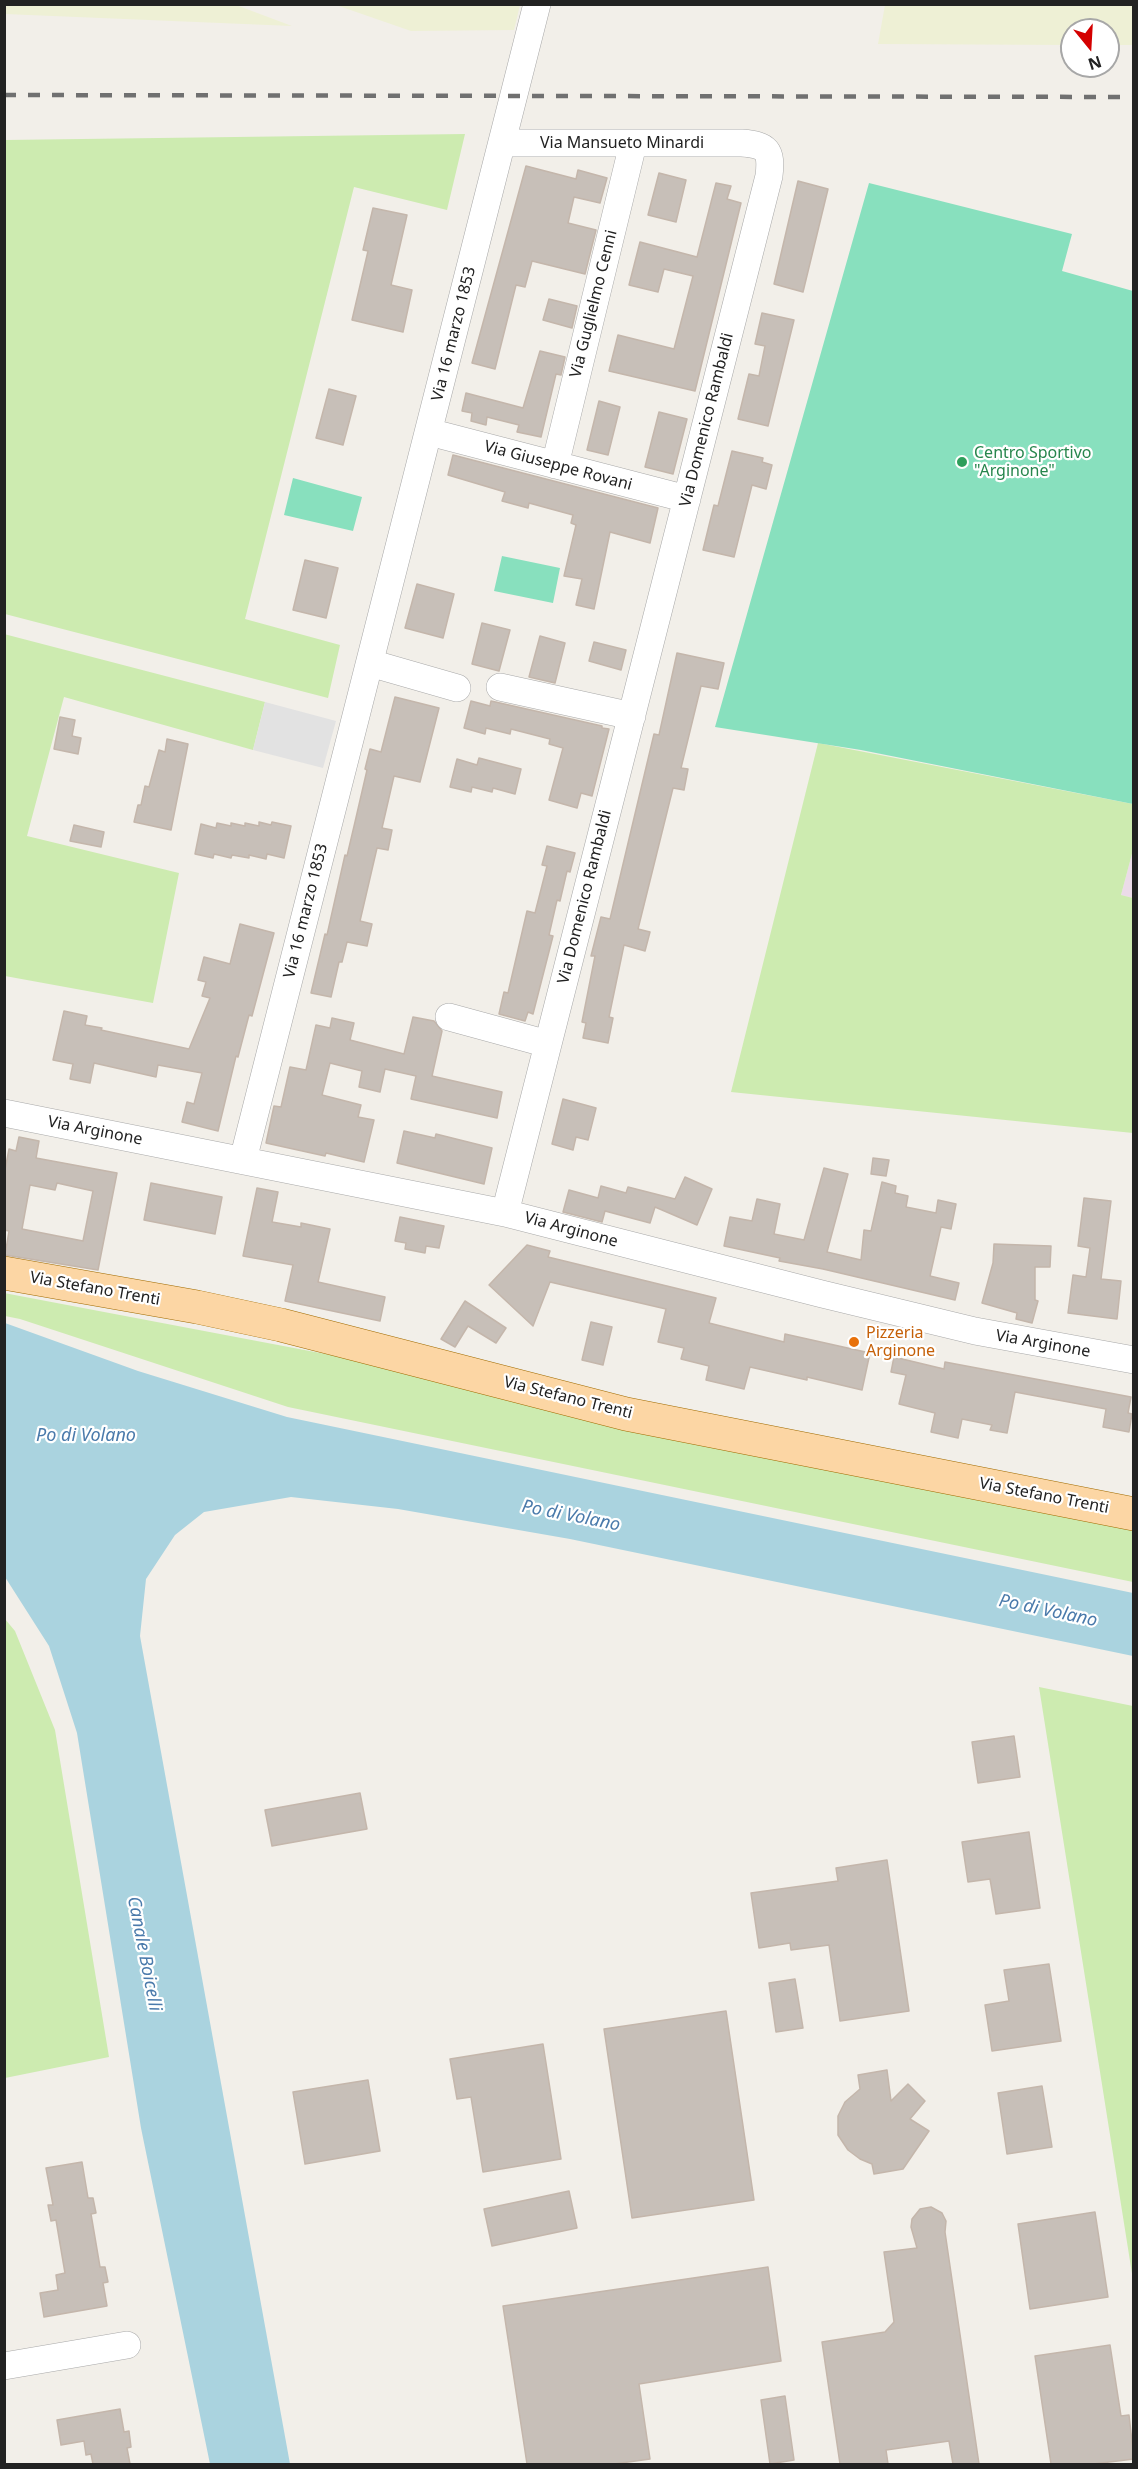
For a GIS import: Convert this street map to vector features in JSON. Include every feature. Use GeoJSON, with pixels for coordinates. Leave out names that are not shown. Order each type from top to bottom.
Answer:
{"type":"FeatureCollection","features":[{"type":"Feature","properties":{"kind":"main road","name":"Via Stefano Trenti"},"geometry":{"type":"LineString","coordinates":[[9,1274],[163,1301],[281,1325],[626,1414],[1134,1514]]}},
{"type":"Feature","properties":{"kind":"street","name":"Via 16 marzo 1853"},"geometry":{"type":"LineString","coordinates":[[243,1160],[537,4]]}},
{"type":"Feature","properties":{"kind":"street","name":"Via Mansueto Minardi"},"geometry":{"type":"LineString","coordinates":[[503,143],[742,143]]}},
{"type":"Feature","properties":{"kind":"street","name":"Via Domenico Rambaldi"},"geometry":{"type":"LineString","coordinates":[[505,1213],[769,176],[770,161],[765,149],[761,146],[742,143]]}},
{"type":"Feature","properties":{"kind":"street","name":"Via Guglielmo Cenni"},"geometry":{"type":"LineString","coordinates":[[555,465],[633,144]]}},
{"type":"Feature","properties":{"kind":"street","name":"Via Giuseppe Rovani"},"geometry":{"type":"LineString","coordinates":[[429,432],[687,500]]}},
{"type":"Feature","properties":{"kind":"street"},"geometry":{"type":"LineString","coordinates":[[370,663],[457,688]]}},
{"type":"Feature","properties":{"kind":"street"},"geometry":{"type":"LineString","coordinates":[[500,687],[632,716]]}},
{"type":"Feature","properties":{"kind":"street"},"geometry":{"type":"LineString","coordinates":[[449,1017],[548,1044]]}},
{"type":"Feature","properties":{"kind":"street","name":"Via Arginone"},"geometry":{"type":"LineString","coordinates":[[4,1113],[505,1213],[975,1331],[1134,1360]]}},
{"type":"Feature","properties":{"kind":"street"},"geometry":{"type":"LineString","coordinates":[[4,2366],[127,2345]]}},
{"type":"Feature","properties":{"kind":"shaded area"},"geometry":{"type":"Polygon","coordinates":[[[265,702],[336,721],[323,768],[253,750],[265,702]]]}},
{"type":"Feature","properties":{"kind":"shaded area"},"geometry":{"type":"Polygon","coordinates":[[[1133,850],[1133,898],[1121,895],[1133,850]]]}},
{"type":"Feature","properties":{"kind":"green space"},"geometry":{"type":"Polygon","coordinates":[[[5,4],[236,5],[292,26],[5,14],[5,4]]]}},
{"type":"Feature","properties":{"kind":"green space"},"geometry":{"type":"Polygon","coordinates":[[[336,5],[520,5],[514,30],[411,31],[336,5]]]}},
{"type":"Feature","properties":{"kind":"green space"},"geometry":{"type":"Polygon","coordinates":[[[885,5],[1133,5],[1133,45],[1120,45],[1120,18],[1060,18],[1060,45],[878,44],[885,5]]]}},
{"type":"Feature","properties":{"kind":"green space"},"geometry":{"type":"Polygon","coordinates":[[[465,134],[447,210],[354,187],[245,619],[340,645],[328,698],[5,614],[5,140],[465,134]]]}},
{"type":"Feature","properties":{"kind":"green space","name":"Centro Sportivo \"Arginone\""},"geometry":{"type":"Polygon","coordinates":[[[869,183],[1072,234],[1062,271],[1133,291],[1133,804],[861,750],[715,727],[869,183]]]}},
{"type":"Feature","properties":{"kind":"green space"},"geometry":{"type":"Polygon","coordinates":[[[293,478],[362,497],[353,531],[284,515],[293,478]]]}},
{"type":"Feature","properties":{"kind":"green space"},"geometry":{"type":"Polygon","coordinates":[[[502,556],[560,568],[553,603],[494,591],[502,556]]]}},
{"type":"Feature","properties":{"kind":"green space"},"geometry":{"type":"Polygon","coordinates":[[[4,634],[265,702],[253,750],[64,697],[27,836],[179,873],[153,1003],[5,976],[4,634]]]}},
{"type":"Feature","properties":{"kind":"green space"},"geometry":{"type":"Polygon","coordinates":[[[818,743],[1133,804],[1133,850],[1121,895],[1133,898],[1133,1133],[731,1092],[818,743]]]}},
{"type":"Feature","properties":{"kind":"green space"},"geometry":{"type":"Polygon","coordinates":[[[4,1293],[336,1356],[1133,1529],[1133,1582],[288,1407],[5,1316],[4,1293]]]}},
{"type":"Feature","properties":{"kind":"green space"},"geometry":{"type":"Polygon","coordinates":[[[5,1619],[15,1631],[55,1730],[109,2057],[5,2078],[5,1619]]]}},
{"type":"Feature","properties":{"kind":"green space"},"geometry":{"type":"Polygon","coordinates":[[[1039,1687],[1133,1706],[1133,2280],[1039,1687]]]}},
{"type":"Feature","properties":{"kind":"water"},"geometry":{"type":"Polygon","coordinates":[[[5,1323],[138,1371],[287,1417],[1133,1593],[1133,1656],[570,1539],[398,1509],[291,1497],[204,1512],[175,1535],[146,1579],[140,1636],[290,2464],[210,2464],[141,2128],[77,1733],[49,1646],[5,1577],[5,1323]]]}},
{"type":"Feature","properties":{"kind":"building"},"geometry":{"type":"Polygon","coordinates":[[[526,166],[576,179],[578,170],[607,178],[600,203],[574,197],[568,223],[596,230],[585,274],[532,261],[525,287],[516,285],[495,369],[472,363],[526,166]]]}},
{"type":"Feature","properties":{"kind":"building"},"geometry":{"type":"Polygon","coordinates":[[[659,173],[686,180],[676,222],[648,215],[659,173]]]}},
{"type":"Feature","properties":{"kind":"building"},"geometry":{"type":"Polygon","coordinates":[[[798,181],[828,189],[803,292],[774,284],[798,181]]]}},
{"type":"Feature","properties":{"kind":"building"},"geometry":{"type":"Polygon","coordinates":[[[716,183],[731,186],[727,199],[741,203],[695,391],[609,371],[618,335],[674,349],[693,276],[664,269],[658,292],[629,285],[640,242],[697,257],[716,183]]]}},
{"type":"Feature","properties":{"kind":"building"},"geometry":{"type":"Polygon","coordinates":[[[373,208],[407,215],[391,285],[412,290],[403,332],[352,320],[368,251],[363,250],[373,208]]]}},
{"type":"Feature","properties":{"kind":"building"},"geometry":{"type":"Polygon","coordinates":[[[549,299],[577,306],[572,328],[543,320],[549,299]]]}},
{"type":"Feature","properties":{"kind":"building"},"geometry":{"type":"Polygon","coordinates":[[[762,313],[794,320],[768,426],[738,419],[749,374],[759,376],[765,346],[755,344],[762,313]]]}},
{"type":"Feature","properties":{"kind":"building"},"geometry":{"type":"Polygon","coordinates":[[[540,351],[565,357],[561,375],[556,374],[541,437],[517,432],[519,425],[487,417],[486,425],[471,421],[472,413],[462,411],[466,393],[523,408],[540,351]]]}},
{"type":"Feature","properties":{"kind":"building"},"geometry":{"type":"Polygon","coordinates":[[[329,389],[356,396],[343,445],[316,438],[329,389]]]}},
{"type":"Feature","properties":{"kind":"building"},"geometry":{"type":"Polygon","coordinates":[[[599,401],[620,407],[608,455],[587,450],[599,401]]]}},
{"type":"Feature","properties":{"kind":"building"},"geometry":{"type":"Polygon","coordinates":[[[659,412],[687,419],[673,474],[645,467],[659,412]]]}},
{"type":"Feature","properties":{"kind":"building"},"geometry":{"type":"Polygon","coordinates":[[[732,451],[763,458],[762,462],[772,465],[766,489],[752,485],[734,557],[703,550],[714,505],[718,506],[732,451]]]}},
{"type":"Feature","properties":{"kind":"building"},"geometry":{"type":"Polygon","coordinates":[[[453,455],[658,508],[650,543],[610,532],[594,609],[576,605],[582,579],[564,576],[576,525],[571,523],[573,515],[529,503],[528,508],[502,501],[505,492],[448,475],[453,455]]]}},
{"type":"Feature","properties":{"kind":"building"},"geometry":{"type":"Polygon","coordinates":[[[305,560],[338,568],[326,618],[293,610],[305,560]]]}},
{"type":"Feature","properties":{"kind":"building"},"geometry":{"type":"Polygon","coordinates":[[[417,584],[454,594],[443,638],[405,628],[417,584]]]}},
{"type":"Feature","properties":{"kind":"building"},"geometry":{"type":"Polygon","coordinates":[[[482,623],[510,630],[499,671],[472,664],[482,623]]]}},
{"type":"Feature","properties":{"kind":"building"},"geometry":{"type":"Polygon","coordinates":[[[540,636],[565,643],[555,683],[529,677],[540,636]]]}},
{"type":"Feature","properties":{"kind":"building"},"geometry":{"type":"Polygon","coordinates":[[[594,642],[626,650],[621,670],[589,661],[594,642]]]}},
{"type":"Feature","properties":{"kind":"building"},"geometry":{"type":"Polygon","coordinates":[[[677,653],[724,663],[718,689],[701,686],[681,768],[688,769],[684,790],[673,788],[638,929],[650,932],[645,951],[624,945],[609,1017],[613,1018],[608,1043],[583,1038],[586,1023],[582,1022],[595,956],[591,956],[601,917],[610,919],[654,734],[659,735],[677,653]]]}},
{"type":"Feature","properties":{"kind":"building"},"geometry":{"type":"Polygon","coordinates":[[[395,697],[439,708],[420,782],[394,776],[382,828],[392,830],[388,850],[377,848],[360,921],[372,924],[367,946],[347,942],[342,962],[339,962],[331,997],[311,993],[345,855],[347,856],[370,749],[381,752],[395,697]]]}},
{"type":"Feature","properties":{"kind":"building"},"geometry":{"type":"Polygon","coordinates":[[[471,701],[490,706],[491,701],[609,729],[592,796],[581,793],[577,808],[549,800],[563,748],[549,744],[550,739],[511,729],[510,734],[486,728],[485,734],[464,728],[471,701]]]}},
{"type":"Feature","properties":{"kind":"building"},"geometry":{"type":"Polygon","coordinates":[[[60,717],[75,720],[72,736],[81,738],[78,754],[54,749],[60,717]]]}},
{"type":"Feature","properties":{"kind":"building"},"geometry":{"type":"Polygon","coordinates":[[[167,739],[188,744],[171,830],[134,822],[145,786],[149,787],[159,750],[165,752],[167,739]]]}},
{"type":"Feature","properties":{"kind":"building"},"geometry":{"type":"Polygon","coordinates":[[[479,758],[521,769],[515,794],[493,788],[492,792],[472,787],[471,792],[450,787],[457,759],[477,765],[479,758]]]}},
{"type":"Feature","properties":{"kind":"building"},"geometry":{"type":"Polygon","coordinates":[[[259,822],[291,826],[284,858],[267,854],[266,859],[249,855],[249,858],[232,855],[231,858],[214,854],[213,858],[195,854],[201,824],[216,828],[217,823],[245,826],[245,823],[259,826],[259,822]]]}},
{"type":"Feature","properties":{"kind":"building"},"geometry":{"type":"Polygon","coordinates":[[[74,825],[104,832],[101,847],[70,841],[74,825]]]}},
{"type":"Feature","properties":{"kind":"building"},"geometry":{"type":"Polygon","coordinates":[[[547,846],[575,853],[570,872],[567,871],[560,901],[557,900],[549,935],[553,936],[533,1014],[528,1012],[525,1021],[499,1014],[504,992],[508,993],[527,911],[535,913],[547,866],[542,865],[547,846]]]}},
{"type":"Feature","properties":{"kind":"building"},"geometry":{"type":"Polygon","coordinates":[[[240,924],[274,933],[252,1016],[249,1015],[238,1057],[236,1056],[218,1131],[182,1122],[187,1102],[194,1104],[202,1073],[158,1065],[156,1077],[94,1063],[90,1083],[70,1079],[73,1064],[53,1060],[64,1011],[87,1016],[85,1025],[102,1028],[101,1030],[189,1049],[210,998],[202,996],[206,982],[198,980],[204,957],[230,964],[240,924]]]}},
{"type":"Feature","properties":{"kind":"building"},"geometry":{"type":"Polygon","coordinates":[[[413,1017],[434,1021],[442,1031],[432,1076],[502,1092],[497,1118],[411,1099],[416,1076],[385,1069],[380,1092],[359,1087],[362,1071],[330,1063],[322,1095],[361,1105],[358,1117],[374,1120],[364,1162],[266,1143],[274,1106],[281,1107],[290,1067],[306,1070],[316,1025],[330,1028],[332,1018],[354,1023],[350,1040],[404,1054],[413,1017]]]}},
{"type":"Feature","properties":{"kind":"building"},"geometry":{"type":"Polygon","coordinates":[[[563,1099],[596,1108],[588,1140],[576,1137],[573,1150],[552,1144],[563,1099]]]}},
{"type":"Feature","properties":{"kind":"building"},"geometry":{"type":"Polygon","coordinates":[[[404,1131],[435,1138],[436,1134],[492,1148],[484,1184],[397,1163],[404,1131]]]}},
{"type":"Feature","properties":{"kind":"building"},"geometry":{"type":"Polygon","coordinates":[[[19,1137],[39,1141],[36,1158],[117,1173],[98,1270],[5,1255],[9,1231],[4,1230],[4,1175],[9,1149],[16,1151],[19,1137]],[[57,1183],[55,1190],[30,1185],[22,1229],[83,1241],[93,1191],[57,1183]]]}},
{"type":"Feature","properties":{"kind":"building"},"geometry":{"type":"Polygon","coordinates":[[[873,1158],[889,1160],[886,1176],[871,1174],[873,1158]]]}},
{"type":"Feature","properties":{"kind":"building"},"geometry":{"type":"Polygon","coordinates":[[[824,1168],[848,1174],[827,1252],[861,1260],[864,1230],[871,1231],[882,1182],[896,1186],[895,1193],[908,1196],[906,1207],[936,1213],[938,1200],[956,1204],[951,1229],[941,1227],[930,1276],[959,1283],[955,1300],[779,1261],[780,1258],[724,1246],[730,1217],[752,1221],[757,1199],[780,1204],[774,1234],[804,1240],[824,1168]]]}},
{"type":"Feature","properties":{"kind":"building"},"geometry":{"type":"Polygon","coordinates":[[[685,1177],[712,1189],[697,1225],[655,1207],[650,1223],[605,1211],[602,1222],[563,1212],[569,1190],[598,1198],[601,1186],[626,1193],[628,1187],[675,1199],[685,1177]]]}},
{"type":"Feature","properties":{"kind":"building"},"geometry":{"type":"Polygon","coordinates":[[[151,1183],[222,1197],[215,1234],[144,1220],[151,1183]]]}},
{"type":"Feature","properties":{"kind":"building"},"geometry":{"type":"Polygon","coordinates":[[[257,1188],[278,1192],[272,1222],[301,1227],[301,1223],[330,1229],[318,1282],[385,1297],[380,1321],[285,1301],[293,1265],[243,1256],[257,1188]]]}},
{"type":"Feature","properties":{"kind":"building"},"geometry":{"type":"Polygon","coordinates":[[[1084,1198],[1111,1201],[1101,1279],[1121,1281],[1117,1319],[1068,1313],[1073,1275],[1086,1277],[1090,1248],[1078,1246],[1084,1198]]]}},
{"type":"Feature","properties":{"kind":"building"},"geometry":{"type":"Polygon","coordinates":[[[400,1217],[444,1226],[439,1248],[426,1246],[425,1253],[405,1249],[406,1243],[395,1241],[400,1217]]]}},
{"type":"Feature","properties":{"kind":"building"},"geometry":{"type":"Polygon","coordinates":[[[994,1244],[1051,1246],[1050,1267],[1035,1267],[1035,1300],[1038,1301],[1032,1323],[1016,1319],[1017,1313],[982,1303],[993,1263],[994,1244]]]}},
{"type":"Feature","properties":{"kind":"building"},"geometry":{"type":"Polygon","coordinates":[[[527,1245],[550,1251],[548,1257],[716,1298],[709,1323],[784,1342],[785,1334],[870,1353],[862,1390],[750,1367],[744,1389],[706,1380],[709,1366],[681,1359],[684,1348],[658,1342],[666,1309],[550,1282],[533,1326],[489,1285],[527,1245]]]}},
{"type":"Feature","properties":{"kind":"building"},"geometry":{"type":"Polygon","coordinates":[[[465,1301],[506,1328],[496,1343],[468,1326],[455,1347],[441,1339],[465,1301]]]}},
{"type":"Feature","properties":{"kind":"building"},"geometry":{"type":"Polygon","coordinates":[[[591,1322],[612,1327],[603,1365],[582,1360],[591,1322]]]}},
{"type":"Feature","properties":{"kind":"building"},"geometry":{"type":"Polygon","coordinates":[[[894,1357],[944,1369],[945,1362],[1131,1397],[1128,1413],[1132,1414],[1129,1432],[1103,1427],[1106,1409],[1015,1392],[1007,1433],[990,1430],[992,1425],[962,1419],[958,1438],[931,1432],[935,1413],[899,1404],[906,1375],[891,1372],[894,1357]]]}},
{"type":"Feature","properties":{"kind":"building"},"geometry":{"type":"Polygon","coordinates":[[[1014,1736],[1020,1777],[978,1783],[972,1742],[1014,1736]]]}},
{"type":"Feature","properties":{"kind":"building"},"geometry":{"type":"Polygon","coordinates":[[[360,1793],[367,1829],[272,1846],[265,1810],[360,1793]]]}},
{"type":"Feature","properties":{"kind":"building"},"geometry":{"type":"Polygon","coordinates":[[[1029,1832],[1040,1908],[996,1914],[990,1879],[968,1882],[962,1842],[1029,1832]]]}},
{"type":"Feature","properties":{"kind":"building"},"geometry":{"type":"Polygon","coordinates":[[[887,1860],[909,2011],[840,2021],[829,1945],[791,1950],[790,1943],[759,1948],[751,1893],[838,1881],[836,1868],[887,1860]]]}},
{"type":"Feature","properties":{"kind":"building"},"geometry":{"type":"Polygon","coordinates":[[[1049,1964],[1061,2041],[992,2051],[985,2005],[1009,2001],[1004,1970],[1049,1964]]]}},
{"type":"Feature","properties":{"kind":"building"},"geometry":{"type":"Polygon","coordinates":[[[795,1979],[803,2028],[776,2032],[769,1983],[795,1979]]]}},
{"type":"Feature","properties":{"kind":"building"},"geometry":{"type":"Polygon","coordinates":[[[726,2011],[754,2200],[632,2218],[604,2029],[726,2011]]]}},
{"type":"Feature","properties":{"kind":"building"},"geometry":{"type":"Polygon","coordinates":[[[543,2044],[561,2159],[483,2172],[471,2097],[457,2099],[450,2059],[543,2044]]]}},
{"type":"Feature","properties":{"kind":"building"},"geometry":{"type":"Polygon","coordinates":[[[887,2070],[891,2101],[908,2084],[925,2101],[910,2119],[929,2131],[903,2169],[874,2174],[872,2164],[848,2150],[838,2135],[838,2116],[845,2102],[860,2089],[858,2075],[887,2070]]]}},
{"type":"Feature","properties":{"kind":"building"},"geometry":{"type":"Polygon","coordinates":[[[368,2080],[380,2151],[305,2164],[293,2092],[368,2080]]]}},
{"type":"Feature","properties":{"kind":"building"},"geometry":{"type":"Polygon","coordinates":[[[1042,2086],[1052,2147],[1007,2154],[998,2093],[1042,2086]]]}},
{"type":"Feature","properties":{"kind":"building"},"geometry":{"type":"Polygon","coordinates":[[[82,2162],[88,2198],[93,2198],[96,2213],[91,2214],[100,2267],[105,2267],[108,2282],[103,2283],[107,2306],[44,2317],[40,2293],[58,2290],[56,2275],[65,2273],[56,2220],[51,2221],[48,2205],[53,2205],[46,2168],[82,2162]]]}},
{"type":"Feature","properties":{"kind":"building"},"geometry":{"type":"Polygon","coordinates":[[[569,2191],[577,2228],[492,2246],[484,2209],[569,2191]]]}},
{"type":"Feature","properties":{"kind":"building"},"geometry":{"type":"Polygon","coordinates":[[[931,2207],[942,2213],[946,2221],[945,2232],[979,2464],[953,2464],[949,2441],[886,2450],[888,2464],[840,2464],[822,2342],[885,2332],[894,2322],[884,2252],[917,2248],[911,2227],[912,2219],[920,2209],[931,2207]]]}},
{"type":"Feature","properties":{"kind":"building"},"geometry":{"type":"Polygon","coordinates":[[[1095,2212],[1108,2297],[1030,2309],[1018,2224],[1095,2212]]]}},
{"type":"Feature","properties":{"kind":"building"},"geometry":{"type":"Polygon","coordinates":[[[768,2267],[781,2361],[639,2384],[650,2459],[614,2464],[527,2464],[503,2306],[768,2267]]]}},
{"type":"Feature","properties":{"kind":"building"},"geometry":{"type":"Polygon","coordinates":[[[1110,2345],[1121,2416],[1129,2415],[1134,2459],[1093,2464],[1051,2464],[1035,2356],[1110,2345]]]}},
{"type":"Feature","properties":{"kind":"building"},"geometry":{"type":"Polygon","coordinates":[[[785,2396],[794,2460],[770,2464],[761,2400],[785,2396]]]}},
{"type":"Feature","properties":{"kind":"building"},"geometry":{"type":"Polygon","coordinates":[[[120,2409],[124,2432],[129,2431],[131,2447],[127,2448],[130,2464],[93,2464],[91,2454],[86,2455],[84,2441],[61,2445],[57,2420],[120,2409]]]}},
{"type":"Feature","properties":{"kind":"railway"},"geometry":{"type":"LineString","coordinates":[[4,95],[1134,97]]}},
{"type":"Feature","properties":{"kind":"place","name":"Centro Sportivo \"Arginone\""},"geometry":{"type":"Point","coordinates":[962,462]}},
{"type":"Feature","properties":{"kind":"place","name":"Pizzeria Arginone"},"geometry":{"type":"Point","coordinates":[854,1342]}},
{"type":"Feature","properties":{"kind":"water label","name":"Po di Volano"},"geometry":{"type":"Point","coordinates":[86,1436]}},
{"type":"Feature","properties":{"kind":"water label","name":"Po di Volano"},"geometry":{"type":"Point","coordinates":[571,1516]}},
{"type":"Feature","properties":{"kind":"water label","name":"Po di Volano"},"geometry":{"type":"Point","coordinates":[1048,1611]}},
{"type":"Feature","properties":{"kind":"water label","name":"Canale Boicelli"},"geometry":{"type":"Point","coordinates":[144,1954]}}]}
